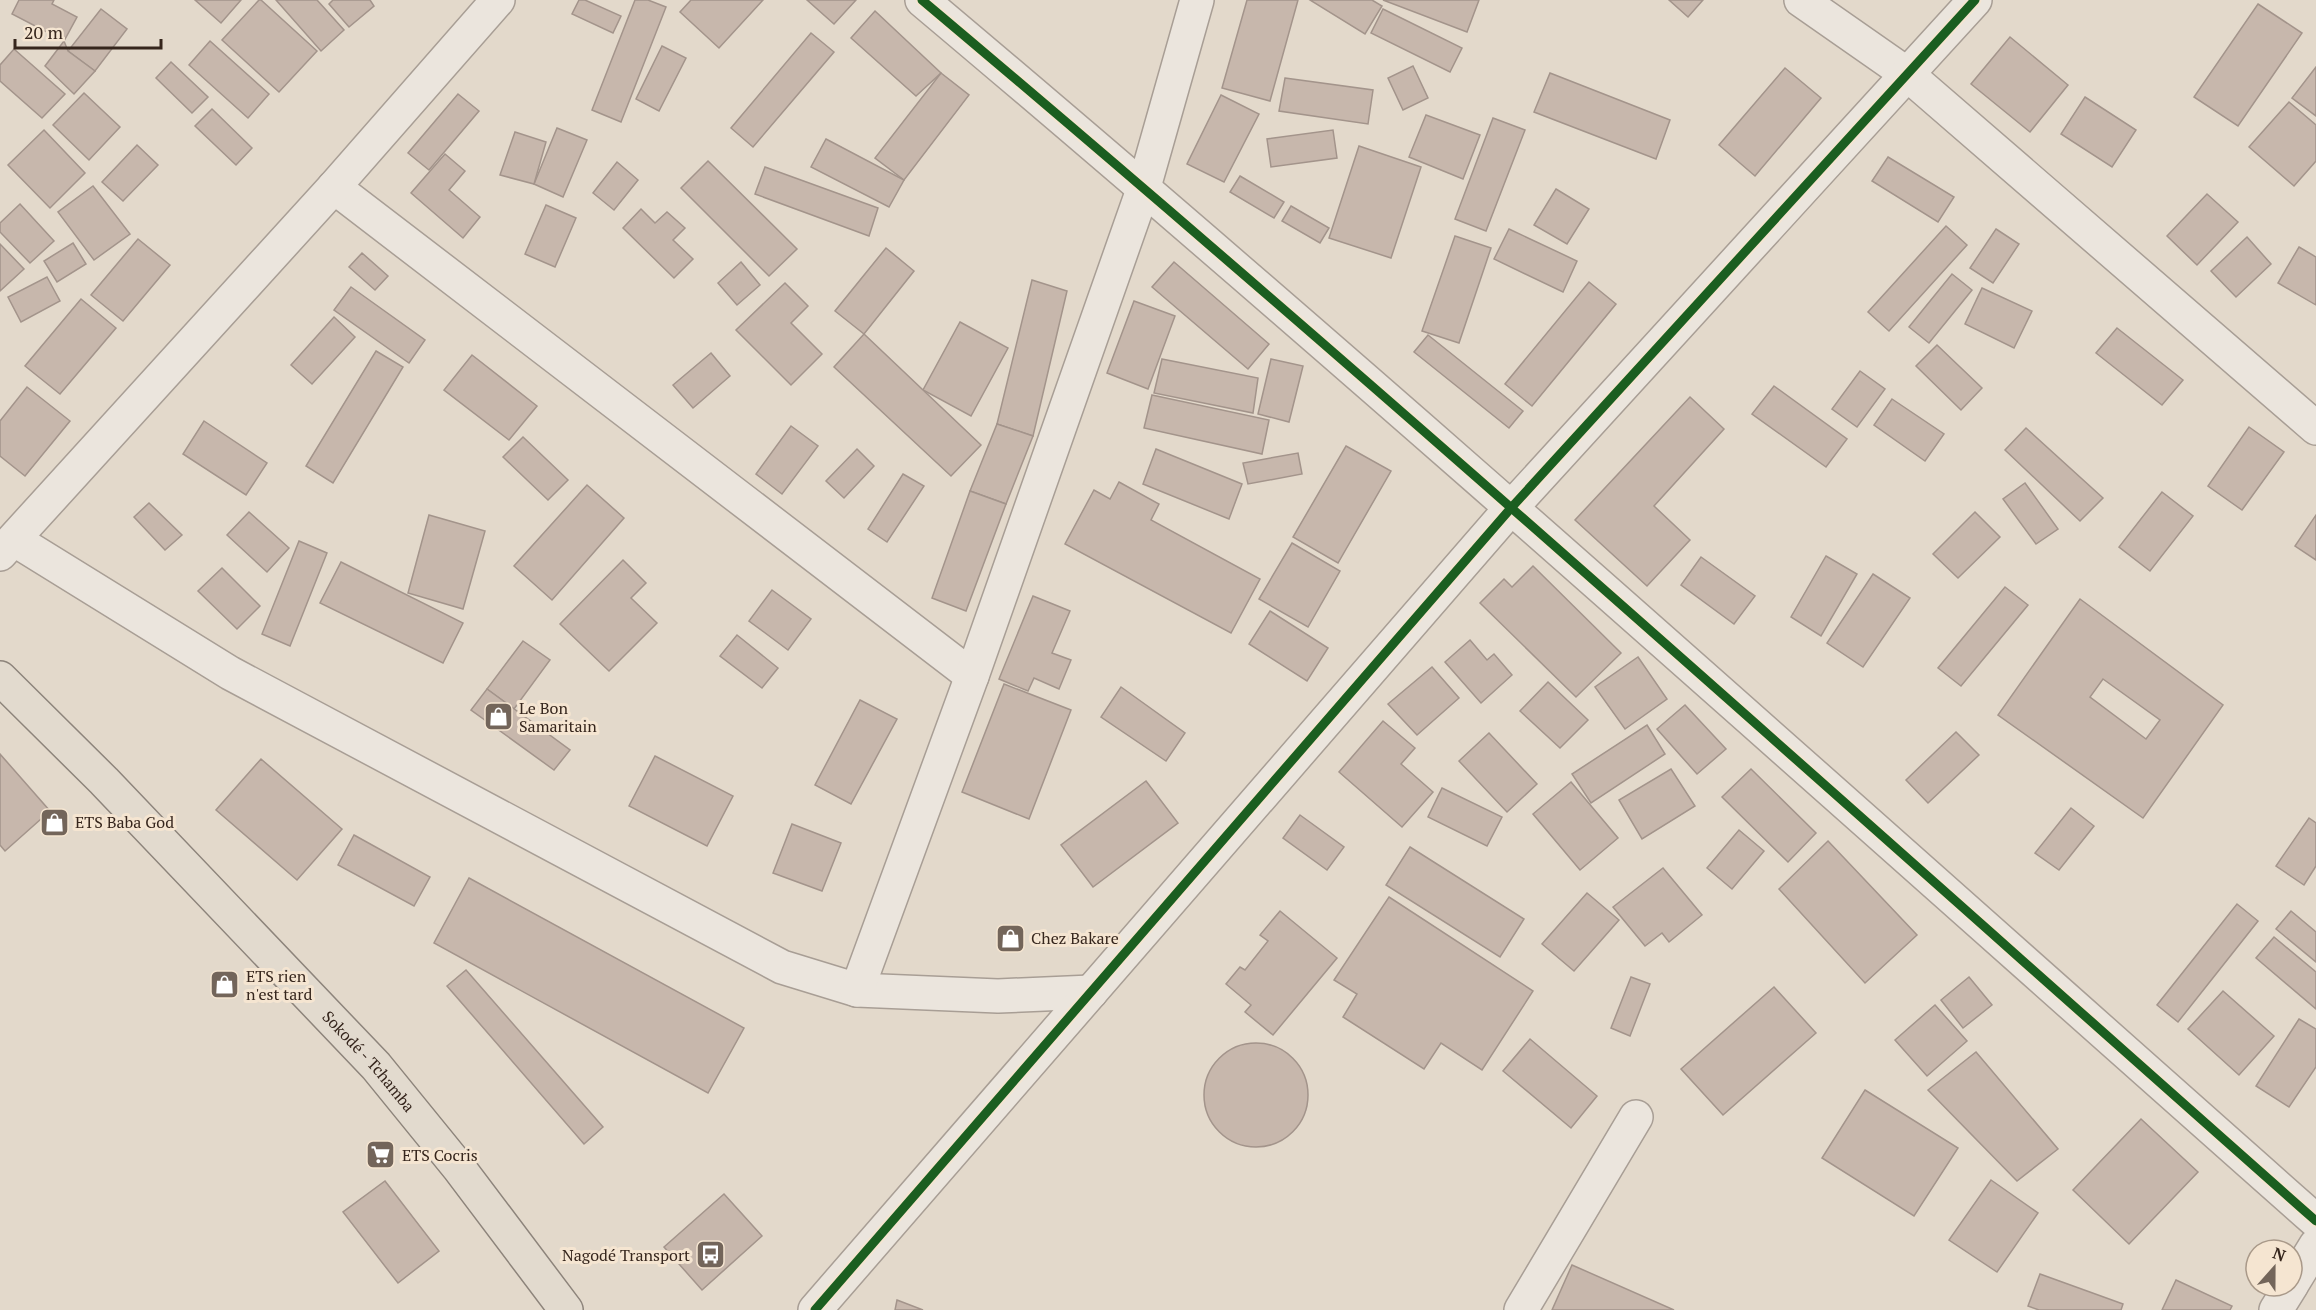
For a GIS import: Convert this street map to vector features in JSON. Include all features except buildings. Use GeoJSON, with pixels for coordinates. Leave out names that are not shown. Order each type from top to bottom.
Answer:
{"type":"FeatureCollection","features":[{"type":"Feature","properties":{"kind":"main road","name":"Sokodé - Tchamba"},"geometry":{"type":"LineString","coordinates":[[0,678],[104,781],[376,1066],[459,1168],[566,1310]]}},
{"type":"Feature","properties":{"kind":"street"},"geometry":{"type":"LineString","coordinates":[[498,0],[334,187],[7,547],[230,673],[782,967],[857,990],[998,996],[1091,992]]}},
{"type":"Feature","properties":{"kind":"street"},"geometry":{"type":"LineString","coordinates":[[922,0],[1144,187],[1511,508],[2316,1221]]}},
{"type":"Feature","properties":{"kind":"street"},"geometry":{"type":"LineString","coordinates":[[857,990],[972,676],[1144,187],[1197,0]]}},
{"type":"Feature","properties":{"kind":"street"},"geometry":{"type":"LineString","coordinates":[[1801,0],[1907,74],[2316,428]]}},
{"type":"Feature","properties":{"kind":"street"},"geometry":{"type":"LineString","coordinates":[[815,1310],[1511,508],[1975,0]]}},
{"type":"Feature","properties":{"kind":"street"},"geometry":{"type":"LineString","coordinates":[[334,187],[972,676]]}},
{"type":"Feature","properties":{"kind":"street"},"geometry":{"type":"LineString","coordinates":[[1521,1310],[1636,1117]]}},
{"type":"Feature","properties":{"kind":"street"},"geometry":{"type":"LineString","coordinates":[[2304,1264],[2316,1245]]}},
{"type":"Feature","properties":{"kind":"cycle path"},"geometry":{"type":"LineString","coordinates":[[922,0],[1449,453],[2316,1221]]}},
{"type":"Feature","properties":{"kind":"cycle path"},"geometry":{"type":"LineString","coordinates":[[815,1310],[1511,508],[1975,0]]}},
{"type":"Feature","properties":{"kind":"place","name":"Le Bon Samaritain"},"geometry":{"type":"Point","coordinates":[498,717]}},
{"type":"Feature","properties":{"kind":"place","name":"ETS Baba God"},"geometry":{"type":"Point","coordinates":[54,822]}},
{"type":"Feature","properties":{"kind":"place","name":"Chez Bakare"},"geometry":{"type":"Point","coordinates":[1010,938]}},
{"type":"Feature","properties":{"kind":"place","name":"ETS rien n'est tard"},"geometry":{"type":"Point","coordinates":[225,985]}},
{"type":"Feature","properties":{"kind":"place","name":"ETS Cocris"},"geometry":{"type":"Point","coordinates":[381,1155]}},
{"type":"Feature","properties":{"kind":"place","name":"Nagodé Transport"},"geometry":{"type":"Point","coordinates":[711,1255]}}]}
